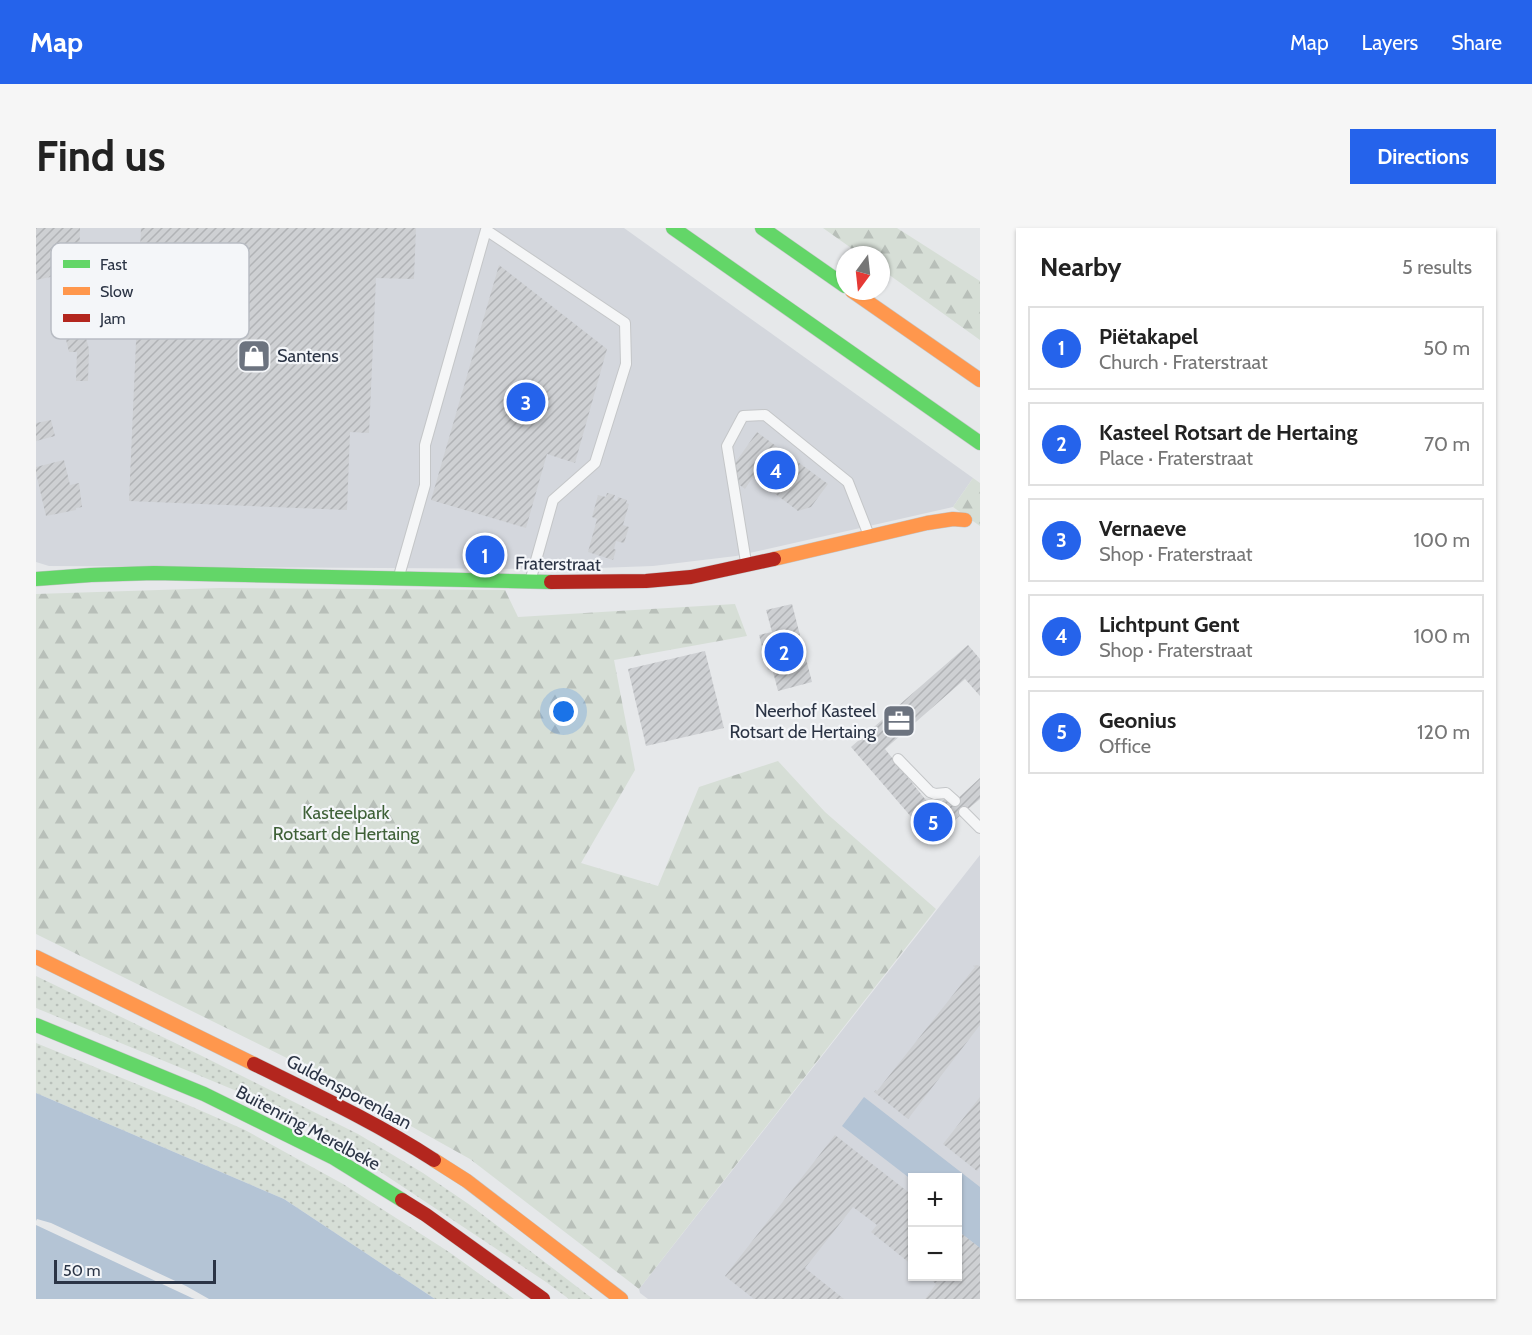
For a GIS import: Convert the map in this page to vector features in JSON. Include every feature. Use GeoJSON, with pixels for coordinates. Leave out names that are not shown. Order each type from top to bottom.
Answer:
{"type":"FeatureCollection","features":[{"type":"Feature","properties":{"kind":"main road"},"geometry":{"type":"LineString","coordinates":[[673,228],[980,442]]}},
{"type":"Feature","properties":{"kind":"main road"},"geometry":{"type":"LineString","coordinates":[[762,228],[836,280]]}},
{"type":"Feature","properties":{"kind":"main road"},"geometry":{"type":"LineString","coordinates":[[865,300],[980,380]]}},
{"type":"Feature","properties":{"kind":"main road","name":"Fraterstraat"},"geometry":{"type":"LineString","coordinates":[[36,579],[122,573],[646,581],[691,576],[927,523],[953,519],[965,520]]}},
{"type":"Feature","properties":{"kind":"main road","name":"Guldensporenlaan"},"geometry":{"type":"LineString","coordinates":[[36,957],[333,1103],[408,1143],[467,1181],[621,1299]]}},
{"type":"Feature","properties":{"kind":"main road","name":"Buitenring Merelbeke"},"geometry":{"type":"LineString","coordinates":[[36,1025],[204,1094],[334,1158],[426,1215],[543,1299]]}},
{"type":"Feature","properties":{"kind":"lane"},"geometry":{"type":"LineString","coordinates":[[398,579],[425,485],[425,446],[486,230],[625,323],[626,364],[595,462],[553,500],[531,581]]}},
{"type":"Feature","properties":{"kind":"lane"},"geometry":{"type":"LineString","coordinates":[[746,564],[727,446],[743,416],[765,415],[848,482],[870,536]]}},
{"type":"Feature","properties":{"kind":"lane"},"geometry":{"type":"LineString","coordinates":[[898,759],[930,792],[946,793],[955,801]]}},
{"type":"Feature","properties":{"kind":"lane"},"geometry":{"type":"LineString","coordinates":[[964,812],[980,828]]}},
{"type":"Feature","properties":{"kind":"shaded area"},"geometry":{"type":"Polygon","coordinates":[[[36,228],[624,228],[973,478],[953,507],[736,556],[653,566],[570,569],[49,566],[36,562],[36,228]]]}},
{"type":"Feature","properties":{"kind":"shaded area"},"geometry":{"type":"Polygon","coordinates":[[[980,855],[980,1299],[648,1299],[640,1293],[639,1289],[980,855]]]}},
{"type":"Feature","properties":{"kind":"green space"},"geometry":{"type":"Polygon","coordinates":[[[823,228],[897,228],[980,281],[980,340],[890,275],[890,246],[848,246],[823,228]]]}},
{"type":"Feature","properties":{"kind":"green space"},"geometry":{"type":"Polygon","coordinates":[[[973,478],[980,483],[980,526],[953,507],[973,478]]]}},
{"type":"Feature","properties":{"kind":"green space","name":"Kasteelpark Rotsart de Hertaing"},"geometry":{"type":"Polygon","coordinates":[[[220,588],[505,590],[518,617],[735,604],[747,636],[614,660],[635,770],[581,863],[658,886],[699,787],[778,761],[825,812],[936,909],[639,1289],[470,1159],[303,1066],[36,934],[36,594],[220,588]]]}},
{"type":"Feature","properties":{"kind":"green space"},"geometry":{"type":"Polygon","coordinates":[[[36,976],[358,1134],[423,1173],[470,1205],[593,1299],[569,1299],[340,1145],[300,1122],[244,1094],[36,1008],[36,976]]]}},
{"type":"Feature","properties":{"kind":"green space"},"geometry":{"type":"Polygon","coordinates":[[[36,1043],[245,1130],[343,1184],[449,1252],[514,1299],[435,1299],[284,1199],[36,1093],[36,1043]]]}},
{"type":"Feature","properties":{"kind":"water"},"geometry":{"type":"Polygon","coordinates":[[[36,1093],[284,1199],[435,1299],[209,1299],[51,1223],[37,1219],[36,1221],[36,1093]]]}},
{"type":"Feature","properties":{"kind":"water"},"geometry":{"type":"Polygon","coordinates":[[[864,1097],[962,1173],[908,1173],[908,1177],[842,1126],[864,1097]]]}},
{"type":"Feature","properties":{"kind":"water"},"geometry":{"type":"Polygon","coordinates":[[[962,1173],[980,1187],[980,1248],[962,1234],[962,1173]]]}},
{"type":"Feature","properties":{"kind":"water"},"geometry":{"type":"Polygon","coordinates":[[[36,1225],[192,1298],[195,1299],[36,1299],[36,1225]]]}},
{"type":"Feature","properties":{"kind":"building"},"geometry":{"type":"Polygon","coordinates":[[[36,228],[80,228],[80,243],[51,243],[51,277],[36,280],[36,228]]]}},
{"type":"Feature","properties":{"kind":"building","name":"Santens"},"geometry":{"type":"Polygon","coordinates":[[[141,228],[416,228],[414,279],[376,278],[369,433],[350,432],[347,510],[129,501],[136,339],[249,339],[249,243],[140,243],[141,228]]]}},
{"type":"Feature","properties":{"kind":"building"},"geometry":{"type":"Polygon","coordinates":[[[499,265],[607,349],[575,463],[547,454],[526,528],[431,500],[499,265]]]}},
{"type":"Feature","properties":{"kind":"building"},"geometry":{"type":"Polygon","coordinates":[[[66,339],[86,339],[89,349],[88,381],[76,381],[77,352],[69,352],[66,339]]]}},
{"type":"Feature","properties":{"kind":"building"},"geometry":{"type":"Polygon","coordinates":[[[51,420],[55,436],[36,441],[36,423],[51,420]]]}},
{"type":"Feature","properties":{"kind":"building"},"geometry":{"type":"Polygon","coordinates":[[[757,432],[828,484],[811,507],[798,511],[753,477],[745,489],[737,483],[735,463],[757,432]]]}},
{"type":"Feature","properties":{"kind":"building"},"geometry":{"type":"Polygon","coordinates":[[[64,460],[70,485],[79,483],[82,507],[46,516],[36,467],[64,460]]]}},
{"type":"Feature","properties":{"kind":"building"},"geometry":{"type":"Polygon","coordinates":[[[607,493],[615,495],[613,500],[617,501],[618,497],[627,500],[626,503],[629,504],[623,525],[629,527],[624,543],[616,541],[613,560],[588,552],[597,519],[592,517],[598,495],[606,497],[607,493]]]}},
{"type":"Feature","properties":{"kind":"building"},"geometry":{"type":"Polygon","coordinates":[[[792,604],[812,682],[778,691],[772,668],[768,670],[759,635],[772,632],[766,610],[792,604]]]}},
{"type":"Feature","properties":{"kind":"building","name":"Neerhof Kasteel Rotsart de Hertaing"},"geometry":{"type":"Polygon","coordinates":[[[968,645],[980,659],[980,696],[965,679],[885,749],[933,809],[948,796],[955,801],[980,778],[980,799],[931,840],[851,747],[968,645]]]}},
{"type":"Feature","properties":{"kind":"building"},"geometry":{"type":"Polygon","coordinates":[[[705,651],[724,728],[646,746],[628,669],[705,651]]]}},
{"type":"Feature","properties":{"kind":"building"},"geometry":{"type":"Polygon","coordinates":[[[973,966],[980,966],[980,1025],[908,1119],[874,1092],[975,967],[973,966]]]}},
{"type":"Feature","properties":{"kind":"building"},"geometry":{"type":"Polygon","coordinates":[[[980,1097],[980,1167],[977,1171],[943,1144],[980,1097]]]}},
{"type":"Feature","properties":{"kind":"building"},"geometry":{"type":"Polygon","coordinates":[[[835,1135],[908,1192],[908,1262],[871,1232],[877,1225],[853,1207],[805,1268],[844,1299],[754,1299],[725,1276],[835,1135]]]}},
{"type":"Feature","properties":{"kind":"building"},"geometry":{"type":"Polygon","coordinates":[[[962,1234],[980,1248],[980,1299],[925,1299],[936,1284],[933,1281],[962,1281],[962,1234]]]}},
{"type":"Feature","properties":{"kind":"traffic: fast"},"geometry":{"type":"LineString","coordinates":[[673,228],[980,443]]}},
{"type":"Feature","properties":{"kind":"traffic: fast"},"geometry":{"type":"LineString","coordinates":[[762,228],[836,280]]}},
{"type":"Feature","properties":{"kind":"traffic: fast"},"geometry":{"type":"LineString","coordinates":[[36,579],[154,573],[551,582]]}},
{"type":"Feature","properties":{"kind":"traffic: fast"},"geometry":{"type":"LineString","coordinates":[[36,1025],[204,1094],[334,1158],[402,1200]]}},
{"type":"Feature","properties":{"kind":"traffic: slow"},"geometry":{"type":"LineString","coordinates":[[865,300],[980,380]]}},
{"type":"Feature","properties":{"kind":"traffic: slow"},"geometry":{"type":"LineString","coordinates":[[774,559],[927,523],[953,519],[965,520]]}},
{"type":"Feature","properties":{"kind":"traffic: slow"},"geometry":{"type":"LineString","coordinates":[[36,957],[254,1064]]}},
{"type":"Feature","properties":{"kind":"traffic: slow"},"geometry":{"type":"LineString","coordinates":[[434,1160],[467,1181],[621,1299]]}},
{"type":"Feature","properties":{"kind":"traffic: jam"},"geometry":{"type":"LineString","coordinates":[[551,582],[646,581],[691,577],[774,559]]}},
{"type":"Feature","properties":{"kind":"traffic: jam"},"geometry":{"type":"LineString","coordinates":[[254,1064],[368,1121],[434,1160]]}},
{"type":"Feature","properties":{"kind":"traffic: jam"},"geometry":{"type":"LineString","coordinates":[[402,1200],[543,1299]]}},
{"type":"Feature","properties":{"kind":"place","name":"Santens"},"geometry":{"type":"Point","coordinates":[254,356]}},
{"type":"Feature","properties":{"kind":"place","name":"Vernaeve"},"geometry":{"type":"Point","coordinates":[526,402]}},
{"type":"Feature","properties":{"kind":"place","name":"Lichtpunt Gent"},"geometry":{"type":"Point","coordinates":[776,470]}},
{"type":"Feature","properties":{"kind":"place","name":"Piëtakapel"},"geometry":{"type":"Point","coordinates":[485,555]}},
{"type":"Feature","properties":{"kind":"place","name":"Kasteel Rotsart de Hertaing"},"geometry":{"type":"Point","coordinates":[784,652]}},
{"type":"Feature","properties":{"kind":"place","name":"Neerhof Kasteel Rotsart de Hertaing"},"geometry":{"type":"Point","coordinates":[899,721]}},
{"type":"Feature","properties":{"kind":"place","name":"Geonius"},"geometry":{"type":"Point","coordinates":[933,822]}}]}
